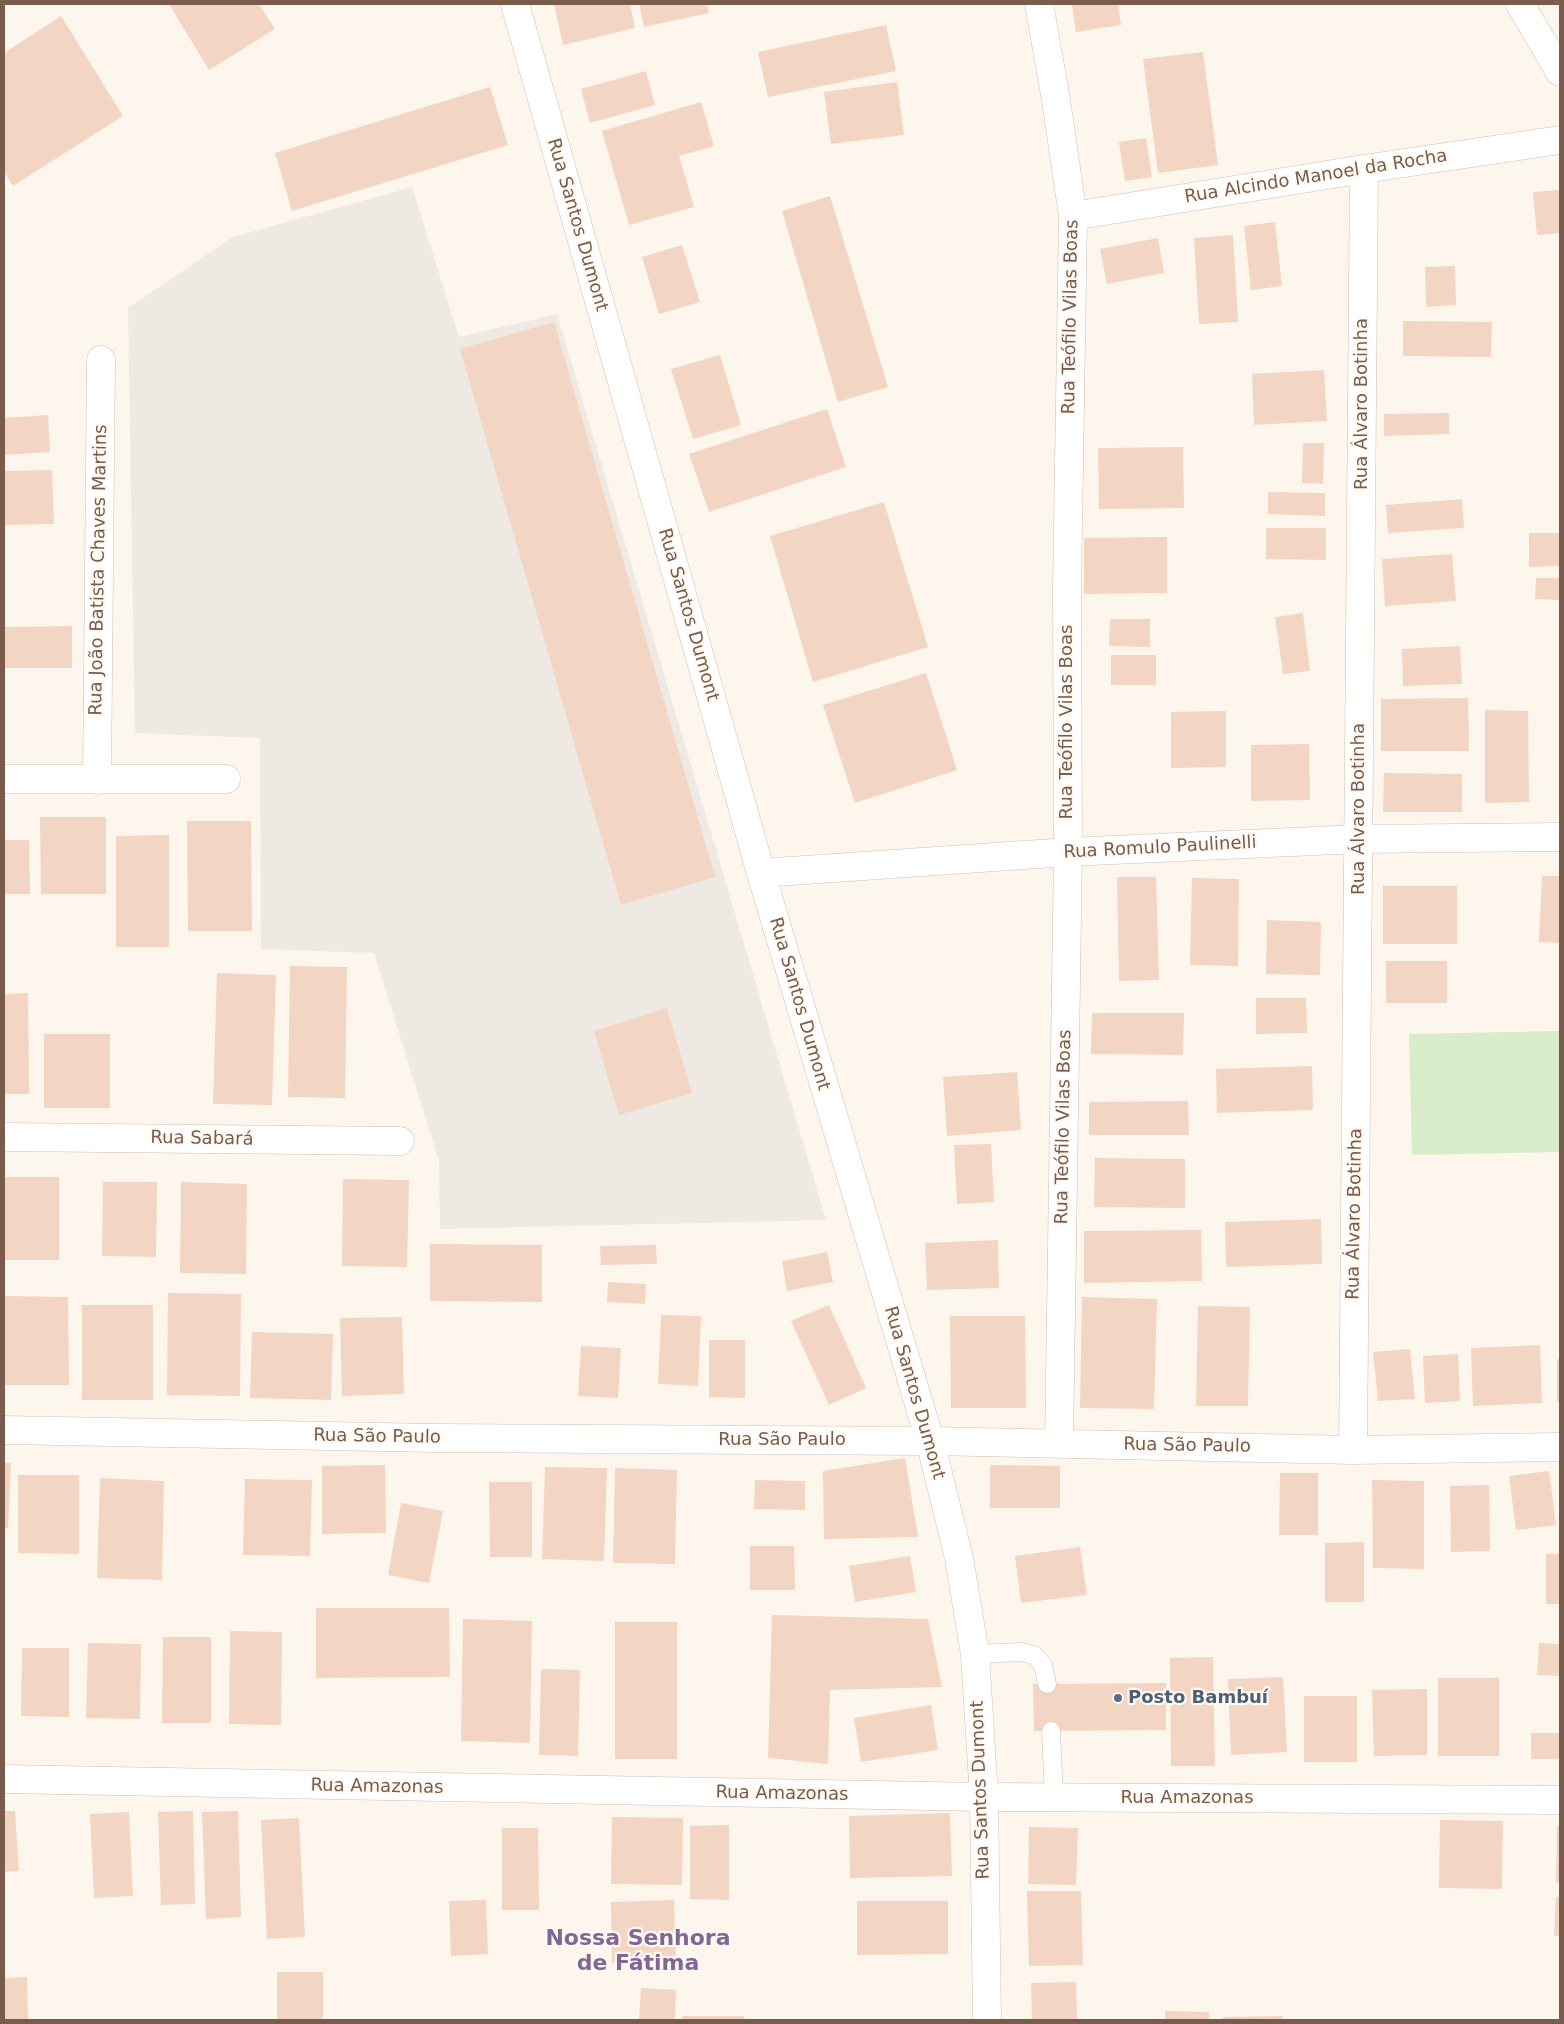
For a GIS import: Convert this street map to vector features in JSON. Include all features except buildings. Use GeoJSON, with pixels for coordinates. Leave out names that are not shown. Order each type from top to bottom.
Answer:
{"type":"FeatureCollection","features":[{"type":"Feature","properties":{"kind":"street","name":"Rua Santos Dumont"},"geometry":{"type":"LineString","coordinates":[[514,4],[761,873],[930,1441],[959,1558],[975,1654],[984,1798],[986,2020]]}},
{"type":"Feature","properties":{"kind":"street","name":"Rua Teófilo Vilas Boas"},"geometry":{"type":"LineString","coordinates":[[1040,4],[1073,216],[1067,588],[1068,852],[1059,1444]]}},
{"type":"Feature","properties":{"kind":"street"},"geometry":{"type":"LineString","coordinates":[[1520,4],[1560,72]]}},
{"type":"Feature","properties":{"kind":"street","name":"Rua Alcindo Manoel da Rocha"},"geometry":{"type":"LineString","coordinates":[[1073,216],[1364,169],[1560,140]]}},
{"type":"Feature","properties":{"kind":"street","name":"Rua Álvaro Botinha"},"geometry":{"type":"LineString","coordinates":[[1353,1450],[1364,169]]}},
{"type":"Feature","properties":{"kind":"street","name":"Rua João Batista Chaves Martins"},"geometry":{"type":"LineString","coordinates":[[97,780],[100,360]]}},
{"type":"Feature","properties":{"kind":"street"},"geometry":{"type":"LineString","coordinates":[[4,779],[226,779]]}},
{"type":"Feature","properties":{"kind":"street","name":"Rua Romulo Paulinelli"},"geometry":{"type":"LineString","coordinates":[[761,873],[1068,852],[1359,839],[1560,837]]}},
{"type":"Feature","properties":{"kind":"street","name":"Rua Sabará"},"geometry":{"type":"LineString","coordinates":[[4,1138],[400,1141]]}},
{"type":"Feature","properties":{"kind":"street","name":"Rua São Paulo"},"geometry":{"type":"LineString","coordinates":[[4,1430],[435,1438],[930,1441],[1353,1450],[1560,1447]]}},
{"type":"Feature","properties":{"kind":"street","name":"Rua Amazonas"},"geometry":{"type":"LineString","coordinates":[[4,1779],[984,1798],[1560,1800]]}},
{"type":"Feature","properties":{"kind":"lane"},"geometry":{"type":"LineString","coordinates":[[975,1654],[1022,1652],[1034,1655],[1043,1665],[1047,1684]]}},
{"type":"Feature","properties":{"kind":"lane"},"geometry":{"type":"LineString","coordinates":[[1051,1731],[1054,1797]]}},
{"type":"Feature","properties":{"kind":"shaded area"},"geometry":{"type":"Polygon","coordinates":[[[412,187],[459,337],[557,314],[826,1220],[440,1229],[439,1161],[374,953],[261,949],[260,738],[135,733],[128,308],[233,237],[412,187]]]}},
{"type":"Feature","properties":{"kind":"green space"},"geometry":{"type":"Polygon","coordinates":[[[1560,1031],[1560,1152],[1412,1155],[1409,1034],[1560,1031]]]}},
{"type":"Feature","properties":{"kind":"place","name":"Posto Bambuí"},"geometry":{"type":"Point","coordinates":[1118,1698]}},
{"type":"Feature","properties":{"kind":"district","name":"Nossa Senhora de Fátima"},"geometry":{"type":"Point","coordinates":[638,1952]}}]}
